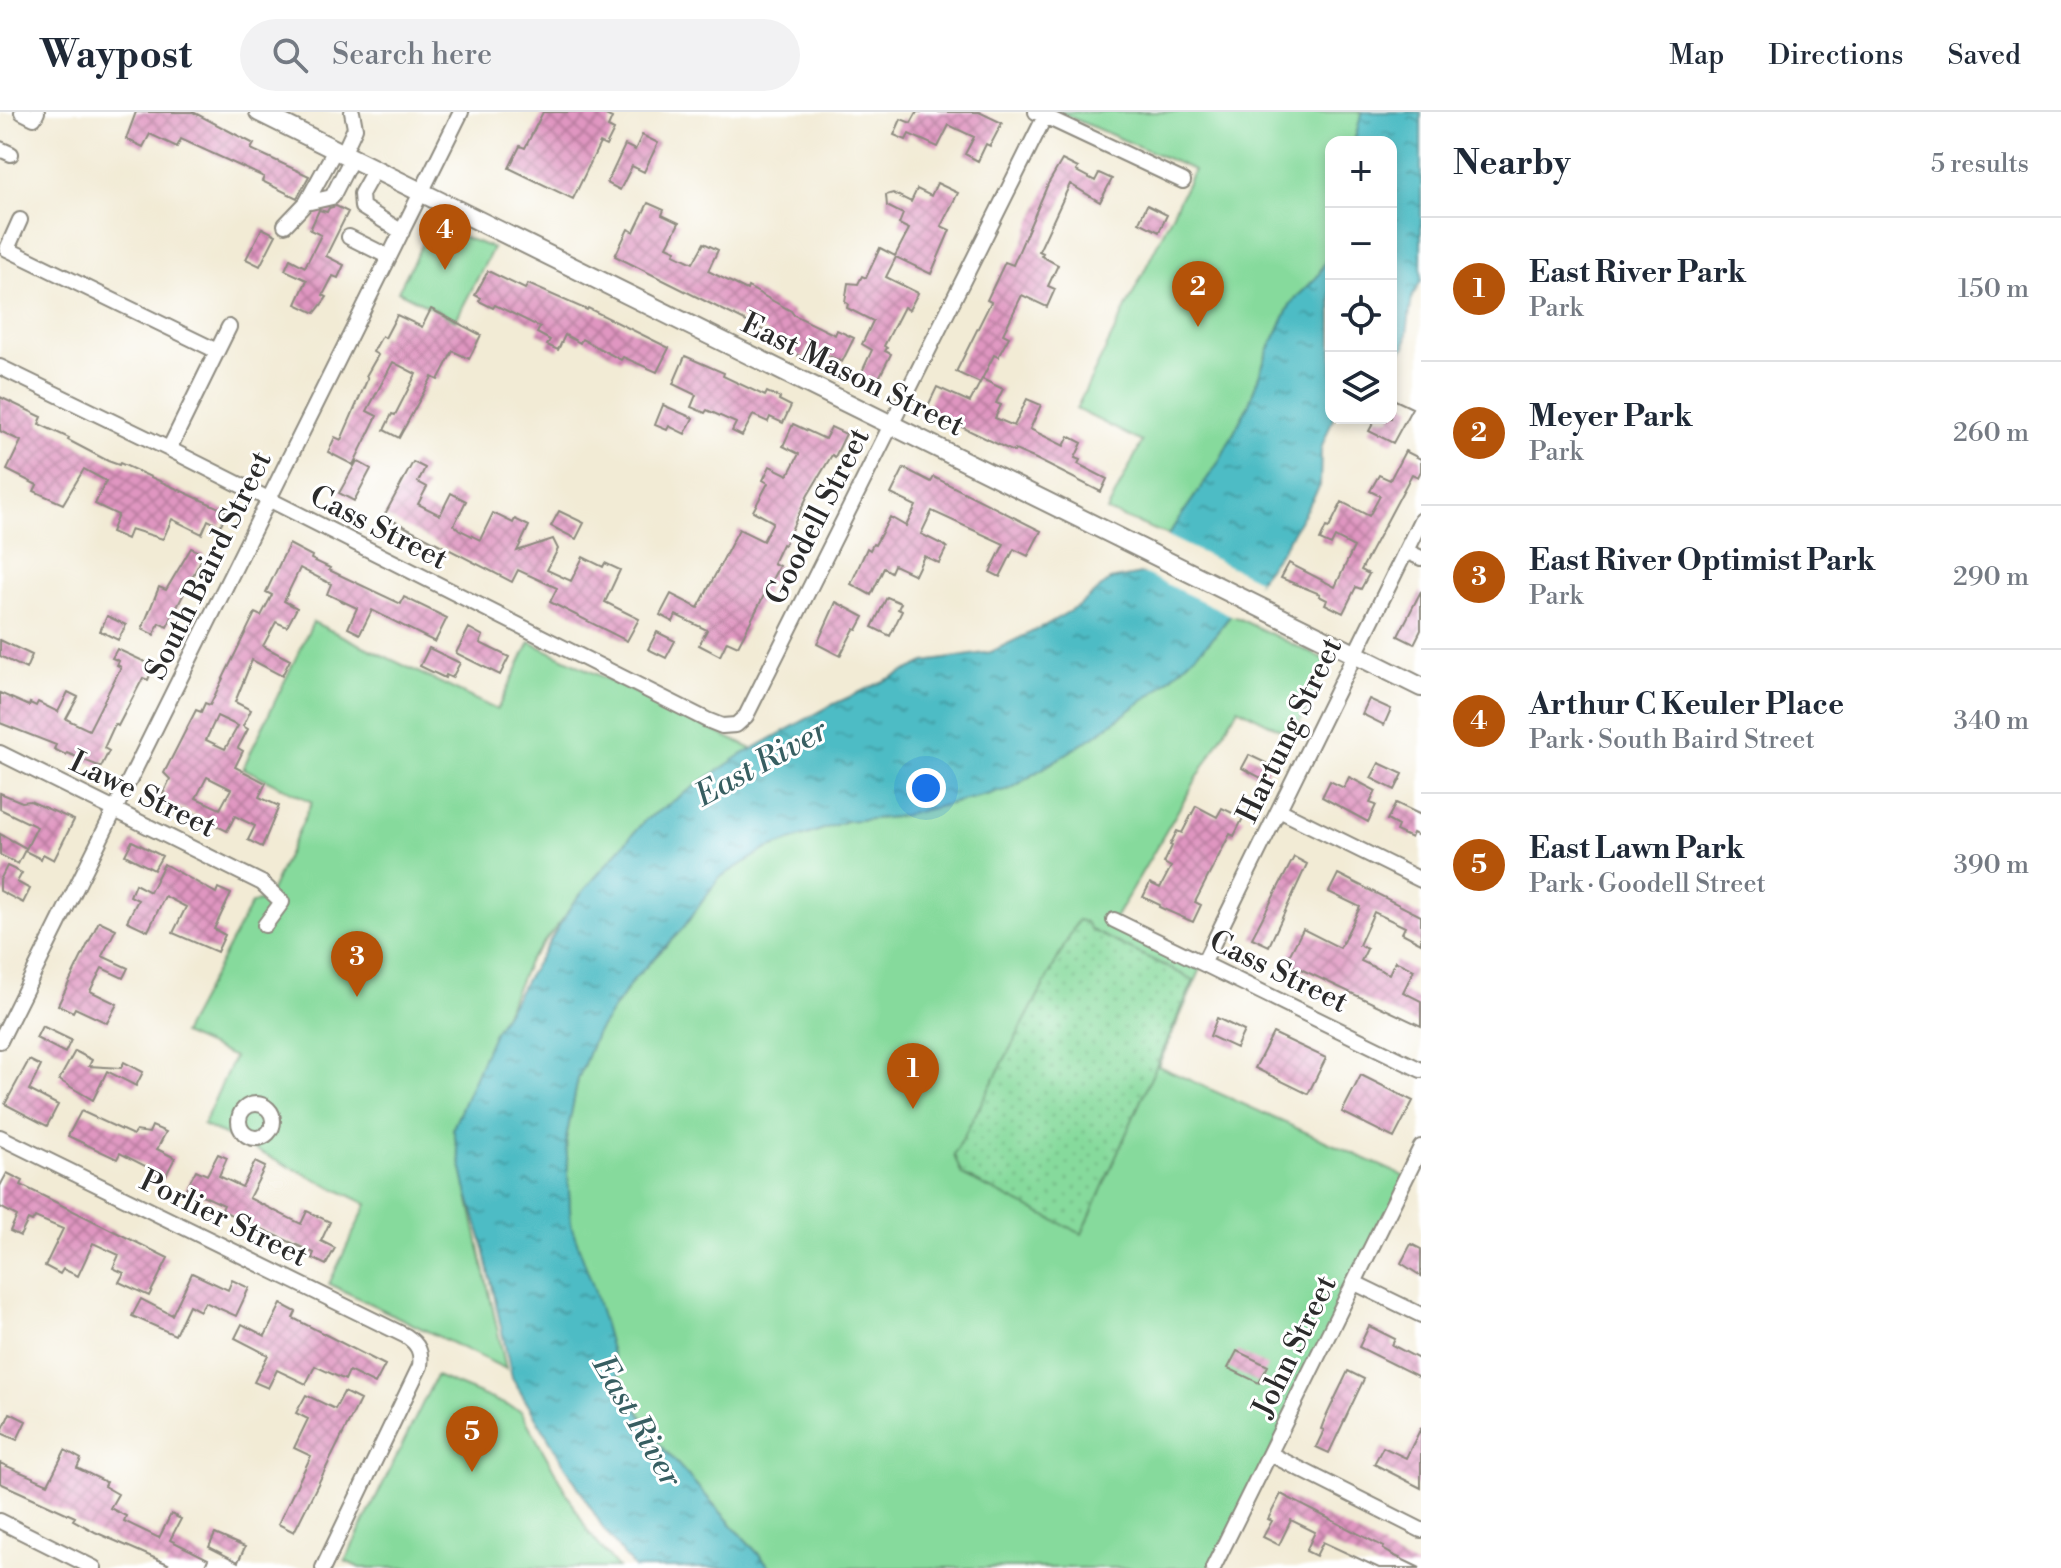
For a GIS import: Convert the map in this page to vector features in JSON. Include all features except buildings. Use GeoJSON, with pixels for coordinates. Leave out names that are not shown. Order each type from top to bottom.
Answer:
{"type":"FeatureCollection","features":[{"type":"Feature","properties":{"kind":"main road","name":"East Mason Street"},"geometry":{"type":"LineString","coordinates":[[259,112],[1421,687]]}},
{"type":"Feature","properties":{"kind":"street"},"geometry":{"type":"LineString","coordinates":[[22,112],[34,118],[37,112]]}},
{"type":"Feature","properties":{"kind":"street"},"geometry":{"type":"LineString","coordinates":[[306,203],[332,197],[343,154],[355,128],[352,112]]}},
{"type":"Feature","properties":{"kind":"street","name":"South Baird Street"},"geometry":{"type":"LineString","coordinates":[[0,1041],[459,113]]}},
{"type":"Feature","properties":{"kind":"street"},"geometry":{"type":"LineString","coordinates":[[1043,114],[1183,181]]}},
{"type":"Feature","properties":{"kind":"street","name":"Goodell Street"},"geometry":{"type":"LineString","coordinates":[[736,725],[746,716],[1043,114]]}},
{"type":"Feature","properties":{"kind":"street"},"geometry":{"type":"LineString","coordinates":[[285,225],[343,154]]}},
{"type":"Feature","properties":{"kind":"street"},"geometry":{"type":"LineString","coordinates":[[375,169],[361,194],[362,207],[402,232]]}},
{"type":"Feature","properties":{"kind":"street"},"geometry":{"type":"LineString","coordinates":[[20,220],[7,249],[217,351]]}},
{"type":"Feature","properties":{"kind":"street"},"geometry":{"type":"LineString","coordinates":[[349,237],[389,257]]}},
{"type":"Feature","properties":{"kind":"street"},"geometry":{"type":"LineString","coordinates":[[169,449],[229,327]]}},
{"type":"Feature","properties":{"kind":"street","name":"Cass Street"},"geometry":{"type":"LineString","coordinates":[[0,367],[707,720],[722,726],[736,725]]}},
{"type":"Feature","properties":{"kind":"street","name":"Hartung Street"},"geometry":{"type":"LineString","coordinates":[[1204,962],[1421,520]]}},
{"type":"Feature","properties":{"kind":"street"},"geometry":{"type":"LineString","coordinates":[[1406,551],[1421,558]]}},
{"type":"Feature","properties":{"kind":"street","name":"Lawe Street"},"geometry":{"type":"LineString","coordinates":[[0,753],[262,883],[282,902],[265,925]]}},
{"type":"Feature","properties":{"kind":"street"},"geometry":{"type":"LineString","coordinates":[[1279,810],[1421,880]]}},
{"type":"Feature","properties":{"kind":"street","name":"Cass Street"},"geometry":{"type":"LineString","coordinates":[[1114,920],[1421,1070]]}},
{"type":"Feature","properties":{"kind":"street","name":"Porlier Street"},"geometry":{"type":"LineString","coordinates":[[0,1137],[406,1336],[420,1350],[420,1366],[323,1568]]}},
{"type":"Feature","properties":{"kind":"street","name":"John Street"},"geometry":{"type":"LineString","coordinates":[[1213,1568],[1421,1147]]}},
{"type":"Feature","properties":{"kind":"street"},"geometry":{"type":"LineString","coordinates":[[1355,1283],[1421,1315]]}},
{"type":"Feature","properties":{"kind":"street"},"geometry":{"type":"LineString","coordinates":[[1270,1454],[1421,1530]]}},
{"type":"Feature","properties":{"kind":"street"},"geometry":{"type":"LineString","coordinates":[[0,1521],[94,1568]]}},
{"type":"Feature","properties":{"kind":"green space"},"geometry":{"type":"Polygon","coordinates":[[[1058,112],[1362,112],[1356,136],[1325,136],[1325,261],[1318,276],[1291,303],[1268,351],[1248,406],[1218,463],[1168,535],[1107,511],[1142,442],[1076,409],[1194,170],[1058,112]]]}},
{"type":"Feature","properties":{"kind":"green space"},"geometry":{"type":"Polygon","coordinates":[[[444,230],[493,248],[456,320],[398,291],[428,233],[444,230]]]}},
{"type":"Feature","properties":{"kind":"green space"},"geometry":{"type":"Polygon","coordinates":[[[1231,615],[1324,659],[1326,667],[1293,736],[1238,708],[1114,920],[1204,962],[1158,1066],[1406,1177],[1213,1568],[771,1568],[653,1437],[610,1358],[571,1225],[566,1139],[578,1079],[596,1034],[634,979],[683,928],[719,878],[767,849],[846,821],[896,817],[1010,789],[1093,737],[1159,689],[1210,641],[1231,615]]]}},
{"type":"Feature","properties":{"kind":"green space"},"geometry":{"type":"Polygon","coordinates":[[[313,622],[497,710],[530,642],[752,749],[644,821],[529,960],[453,1128],[506,1369],[329,1284],[367,1204],[203,1125],[234,1057],[182,1034],[251,904],[268,897],[312,802],[243,768],[313,622]]]}},
{"type":"Feature","properties":{"kind":"green space"},"geometry":{"type":"Polygon","coordinates":[[[1078,920],[1086,922],[1091,930],[1194,980],[1082,1234],[962,1175],[954,1155],[1078,920]]]}},
{"type":"Feature","properties":{"kind":"green space"},"geometry":{"type":"Polygon","coordinates":[[[436,1376],[521,1411],[589,1533],[618,1568],[360,1568],[345,1561],[436,1376]]]}},
{"type":"Feature","properties":{"kind":"water"},"geometry":{"type":"Polygon","coordinates":[[[1362,112],[1421,112],[1421,281],[1412,297],[1405,347],[1397,357],[1397,136],[1356,136],[1362,112]]]}},
{"type":"Feature","properties":{"kind":"water","name":"East River"},"geometry":{"type":"Polygon","coordinates":[[[1325,261],[1325,424],[1331,424],[1321,449],[1320,486],[1282,550],[1210,641],[1159,689],[1093,737],[1010,789],[896,817],[846,821],[767,849],[719,878],[683,928],[634,979],[596,1034],[578,1079],[566,1139],[571,1225],[594,1289],[619,1378],[653,1437],[771,1568],[634,1568],[605,1531],[512,1378],[484,1248],[453,1128],[494,1032],[573,903],[644,821],[741,755],[832,705],[925,662],[991,652],[1080,605],[1110,580],[1146,573],[1151,553],[1168,535],[1218,463],[1248,406],[1268,351],[1291,303],[1318,276],[1325,261]]]}},
{"type":"Feature","properties":{"kind":"pier"},"geometry":{"type":"Polygon","coordinates":[[[1163,534],[1258,580],[1250,598],[1235,617],[1141,572],[1163,534]]]}},
{"type":"Feature","properties":{"kind":"place","name":"Arthur C Keuler Place"},"geometry":{"type":"Point","coordinates":[445,270]}},
{"type":"Feature","properties":{"kind":"place","name":"Meyer Park"},"geometry":{"type":"Point","coordinates":[1198,327]}},
{"type":"Feature","properties":{"kind":"place","name":"East River Optimist Park"},"geometry":{"type":"Point","coordinates":[357,997]}},
{"type":"Feature","properties":{"kind":"place","name":"East River Park"},"geometry":{"type":"Point","coordinates":[913,1109]}},
{"type":"Feature","properties":{"kind":"place","name":"East Lawn Park"},"geometry":{"type":"Point","coordinates":[472,1472]}}]}
